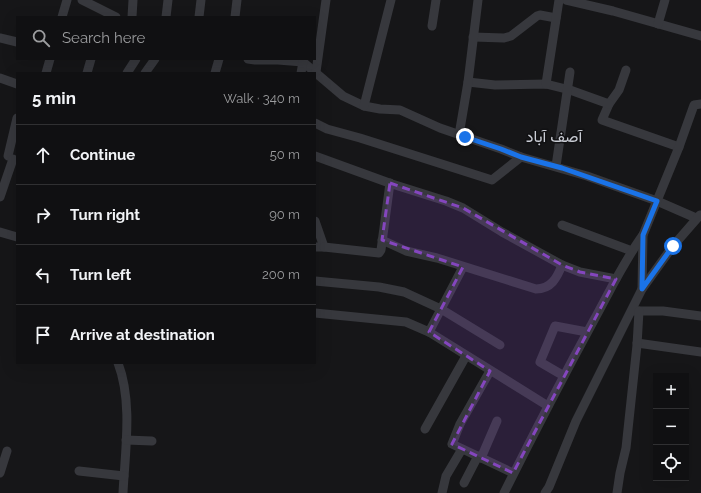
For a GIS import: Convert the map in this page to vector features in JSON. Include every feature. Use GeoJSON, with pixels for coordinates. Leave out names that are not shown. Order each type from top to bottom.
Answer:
{"type":"FeatureCollection","features":[{"type":"Feature","properties":{"kind":"street"},"geometry":{"type":"LineString","coordinates":[[62,16],[67,0]]}},
{"type":"Feature","properties":{"kind":"street"},"geometry":{"type":"LineString","coordinates":[[82,0],[114,16]]}},
{"type":"Feature","properties":{"kind":"street"},"geometry":{"type":"LineString","coordinates":[[132,16],[133,0]]}},
{"type":"Feature","properties":{"kind":"street"},"geometry":{"type":"LineString","coordinates":[[166,16],[168,0]]}},
{"type":"Feature","properties":{"kind":"street"},"geometry":{"type":"LineString","coordinates":[[199,16],[201,0]]}},
{"type":"Feature","properties":{"kind":"street"},"geometry":{"type":"LineString","coordinates":[[235,16],[237,0]]}},
{"type":"Feature","properties":{"kind":"street"},"geometry":{"type":"LineString","coordinates":[[316,72],[326,0]]}},
{"type":"Feature","properties":{"kind":"street"},"geometry":{"type":"LineString","coordinates":[[364,106],[391,0]]}},
{"type":"Feature","properties":{"kind":"street"},"geometry":{"type":"LineString","coordinates":[[432,26],[436,0]]}},
{"type":"Feature","properties":{"kind":"street"},"geometry":{"type":"LineString","coordinates":[[459,135],[468,82],[478,0]]}},
{"type":"Feature","properties":{"kind":"street"},"geometry":{"type":"LineString","coordinates":[[546,84],[559,0]]}},
{"type":"Feature","properties":{"kind":"street"},"geometry":{"type":"LineString","coordinates":[[566,0],[578,1],[701,36]]}},
{"type":"Feature","properties":{"kind":"street"},"geometry":{"type":"LineString","coordinates":[[658,24],[665,0]]}},
{"type":"Feature","properties":{"kind":"street"},"geometry":{"type":"LineString","coordinates":[[473,37],[504,38],[511,36],[537,16],[540,15],[556,18]]}},
{"type":"Feature","properties":{"kind":"street"},"geometry":{"type":"LineString","coordinates":[[0,38],[16,42]]}},
{"type":"Feature","properties":{"kind":"street"},"geometry":{"type":"LineString","coordinates":[[46,72],[50,60]]}},
{"type":"Feature","properties":{"kind":"street"},"geometry":{"type":"LineString","coordinates":[[87,72],[91,60]]}},
{"type":"Feature","properties":{"kind":"street"},"geometry":{"type":"LineString","coordinates":[[128,72],[135,60]]}},
{"type":"Feature","properties":{"kind":"street"},"geometry":{"type":"LineString","coordinates":[[146,72],[154,60]]}},
{"type":"Feature","properties":{"kind":"street"},"geometry":{"type":"LineString","coordinates":[[215,72],[218,60]]}},
{"type":"Feature","properties":{"kind":"street"},"geometry":{"type":"LineString","coordinates":[[255,60],[303,62],[343,96],[364,106],[380,109],[400,110],[440,128],[521,157],[556,166],[699,216],[673,246],[642,289]]}},
{"type":"Feature","properties":{"kind":"street"},"geometry":{"type":"LineString","coordinates":[[301,72],[303,62]]}},
{"type":"Feature","properties":{"kind":"street"},"geometry":{"type":"LineString","coordinates":[[626,70],[619,90],[609,104],[602,120],[679,147]]}},
{"type":"Feature","properties":{"kind":"street"},"geometry":{"type":"LineString","coordinates":[[556,166],[570,72]]}},
{"type":"Feature","properties":{"kind":"street"},"geometry":{"type":"LineString","coordinates":[[0,78],[16,84]]}},
{"type":"Feature","properties":{"kind":"street"},"geometry":{"type":"LineString","coordinates":[[468,82],[495,85],[546,84],[609,104]]}},
{"type":"Feature","properties":{"kind":"street"},"geometry":{"type":"LineString","coordinates":[[504,493],[587,332],[632,251],[643,235],[679,147],[694,105],[701,104]]}},
{"type":"Feature","properties":{"kind":"street"},"geometry":{"type":"LineString","coordinates":[[0,197],[3,176],[9,157],[16,123]]}},
{"type":"Feature","properties":{"kind":"street"},"geometry":{"type":"LineString","coordinates":[[316,124],[327,129],[492,180],[521,157]]}},
{"type":"Feature","properties":{"kind":"street"},"geometry":{"type":"LineString","coordinates":[[316,156],[446,201],[463,208],[502,232],[562,264],[580,272],[616,279]]}},
{"type":"Feature","properties":{"kind":"street"},"geometry":{"type":"LineString","coordinates":[[316,228],[319,247],[379,253],[381,250],[390,182]]}},
{"type":"Feature","properties":{"kind":"street"},"geometry":{"type":"LineString","coordinates":[[562,225],[632,251]]}},
{"type":"Feature","properties":{"kind":"street"},"geometry":{"type":"LineString","coordinates":[[0,232],[16,237]]}},
{"type":"Feature","properties":{"kind":"street"},"geometry":{"type":"LineString","coordinates":[[545,493],[576,421],[635,311],[642,289],[643,235]]}},
{"type":"Feature","properties":{"kind":"street"},"geometry":{"type":"LineString","coordinates":[[382,240],[406,250],[437,258],[536,289],[544,289],[550,284],[557,277],[562,264]]}},
{"type":"Feature","properties":{"kind":"street"},"geometry":{"type":"LineString","coordinates":[[429,332],[463,267]]}},
{"type":"Feature","properties":{"kind":"street"},"geometry":{"type":"LineString","coordinates":[[316,281],[379,287],[404,292],[441,309],[500,345]]}},
{"type":"Feature","properties":{"kind":"street"},"geometry":{"type":"LineString","coordinates":[[635,311],[663,311],[701,316]]}},
{"type":"Feature","properties":{"kind":"street"},"geometry":{"type":"LineString","coordinates":[[617,493],[626,448],[637,343],[635,311]]}},
{"type":"Feature","properties":{"kind":"street"},"geometry":{"type":"LineString","coordinates":[[316,313],[406,322],[429,332],[548,406]]}},
{"type":"Feature","properties":{"kind":"street"},"geometry":{"type":"LineString","coordinates":[[564,376],[540,362],[555,326],[587,332]]}},
{"type":"Feature","properties":{"kind":"street"},"geometry":{"type":"LineString","coordinates":[[637,343],[701,352]]}},
{"type":"Feature","properties":{"kind":"street"},"geometry":{"type":"LineString","coordinates":[[425,429],[466,356]]}},
{"type":"Feature","properties":{"kind":"street"},"geometry":{"type":"LineString","coordinates":[[118,364],[127,410],[123,493]]}},
{"type":"Feature","properties":{"kind":"street"},"geometry":{"type":"LineString","coordinates":[[490,371],[460,424],[452,444],[514,473]]}},
{"type":"Feature","properties":{"kind":"street"},"geometry":{"type":"LineString","coordinates":[[464,483],[497,421]]}},
{"type":"Feature","properties":{"kind":"street"},"geometry":{"type":"LineString","coordinates":[[126,440],[152,441]]}},
{"type":"Feature","properties":{"kind":"street"},"geometry":{"type":"LineString","coordinates":[[442,493],[446,476],[462,448]]}},
{"type":"Feature","properties":{"kind":"street"},"geometry":{"type":"LineString","coordinates":[[0,473],[7,452]]}},
{"type":"Feature","properties":{"kind":"street"},"geometry":{"type":"LineString","coordinates":[[79,472],[124,476]]}},
{"type":"Feature","properties":{"kind":"highlighted area"},"geometry":{"type":"Polygon","coordinates":[[[390,183],[463,208],[562,265],[580,272],[616,279],[513,473],[452,444],[490,371],[429,332],[463,267],[382,240],[390,183]]]}},
{"type":"Feature","properties":{"kind":"district","name":"آصف آباد"},"geometry":{"type":"Point","coordinates":[554,136]}},
{"type":"Feature","properties":{"kind":"route"},"geometry":{"type":"LineString","coordinates":[[465,137],[521,157],[586,176],[657,201],[643,235],[642,289],[673,246]]}}]}
